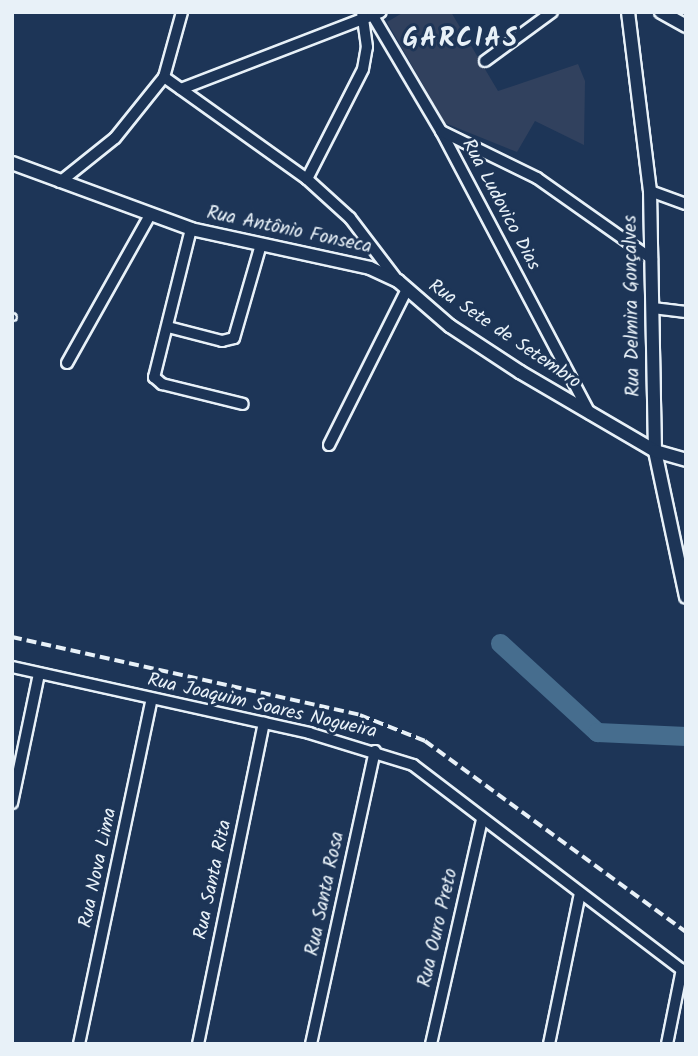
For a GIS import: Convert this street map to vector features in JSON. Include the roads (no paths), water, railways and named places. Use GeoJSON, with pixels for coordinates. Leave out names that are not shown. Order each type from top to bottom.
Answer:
{"type":"FeatureCollection","features":[{"type":"Feature","properties":{"kind":"street"},"geometry":{"type":"LineString","coordinates":[[60,182],[115,138],[164,77],[182,12]]}},
{"type":"Feature","properties":{"kind":"street"},"geometry":{"type":"LineString","coordinates":[[485,61],[552,12]]}},
{"type":"Feature","properties":{"kind":"street","name":"Rua Delmira Gonçalves"},"geometry":{"type":"LineString","coordinates":[[628,12],[650,191],[655,452],[686,597]]}},
{"type":"Feature","properties":{"kind":"street"},"geometry":{"type":"LineString","coordinates":[[661,12],[686,26]]}},
{"type":"Feature","properties":{"kind":"street"},"geometry":{"type":"LineString","coordinates":[[181,89],[370,15],[363,69],[307,179]]}},
{"type":"Feature","properties":{"kind":"street","name":"Rua Ludovico Dias"},"geometry":{"type":"LineString","coordinates":[[370,15],[441,131],[590,414]]}},
{"type":"Feature","properties":{"kind":"street","name":"Rua Sete de Setembro"},"geometry":{"type":"LineString","coordinates":[[164,77],[307,179],[349,218],[402,286],[450,327],[655,452],[686,460]]}},
{"type":"Feature","properties":{"kind":"street"},"geometry":{"type":"LineString","coordinates":[[441,131],[537,178],[652,259]]}},
{"type":"Feature","properties":{"kind":"street","name":"Rua Antônio Fonseca"},"geometry":{"type":"LineString","coordinates":[[12,163],[149,217],[260,248],[356,262],[402,286]]}},
{"type":"Feature","properties":{"kind":"street"},"geometry":{"type":"LineString","coordinates":[[650,191],[686,204]]}},
{"type":"Feature","properties":{"kind":"street"},"geometry":{"type":"LineString","coordinates":[[67,363],[149,217]]}},
{"type":"Feature","properties":{"kind":"street"},"geometry":{"type":"LineString","coordinates":[[191,229],[157,383],[243,404]]}},
{"type":"Feature","properties":{"kind":"street"},"geometry":{"type":"LineString","coordinates":[[168,327],[222,341],[234,338],[260,248]]}},
{"type":"Feature","properties":{"kind":"street"},"geometry":{"type":"LineString","coordinates":[[329,445],[402,286]]}},
{"type":"Feature","properties":{"kind":"street"},"geometry":{"type":"LineString","coordinates":[[653,308],[686,312]]}},
{"type":"Feature","properties":{"kind":"street","name":"Rua Joaquim Soares Nogueira"},"geometry":{"type":"LineString","coordinates":[[12,667],[264,723],[375,751],[430,775],[482,819],[684,971]]}},
{"type":"Feature","properties":{"kind":"street"},"geometry":{"type":"LineString","coordinates":[[12,803],[40,674]]}},
{"type":"Feature","properties":{"kind":"street","name":"Rua Nova Lima"},"geometry":{"type":"LineString","coordinates":[[79,1044],[152,699]]}},
{"type":"Feature","properties":{"kind":"street","name":"Rua Santa Rita"},"geometry":{"type":"LineString","coordinates":[[198,1044],[264,723]]}},
{"type":"Feature","properties":{"kind":"street","name":"Rua Santa Rosa"},"geometry":{"type":"LineString","coordinates":[[312,1044],[375,751]]}},
{"type":"Feature","properties":{"kind":"street","name":"Rua Ouro Preto"},"geometry":{"type":"LineString","coordinates":[[431,1044],[482,819]]}},
{"type":"Feature","properties":{"kind":"street"},"geometry":{"type":"LineString","coordinates":[[549,1044],[580,893]]}},
{"type":"Feature","properties":{"kind":"street"},"geometry":{"type":"LineString","coordinates":[[667,1044],[684,971]]}},
{"type":"Feature","properties":{"kind":"waterway"},"geometry":{"type":"LineString","coordinates":[[500,643],[597,732],[686,736]]}},
{"type":"Feature","properties":{"kind":"railway"},"geometry":{"type":"LineString","coordinates":[[12,637],[360,715],[425,741],[686,932]]}},
{"type":"Feature","properties":{"kind":"district","name":"GARCIAS"},"geometry":{"type":"Point","coordinates":[461,40]}}]}
